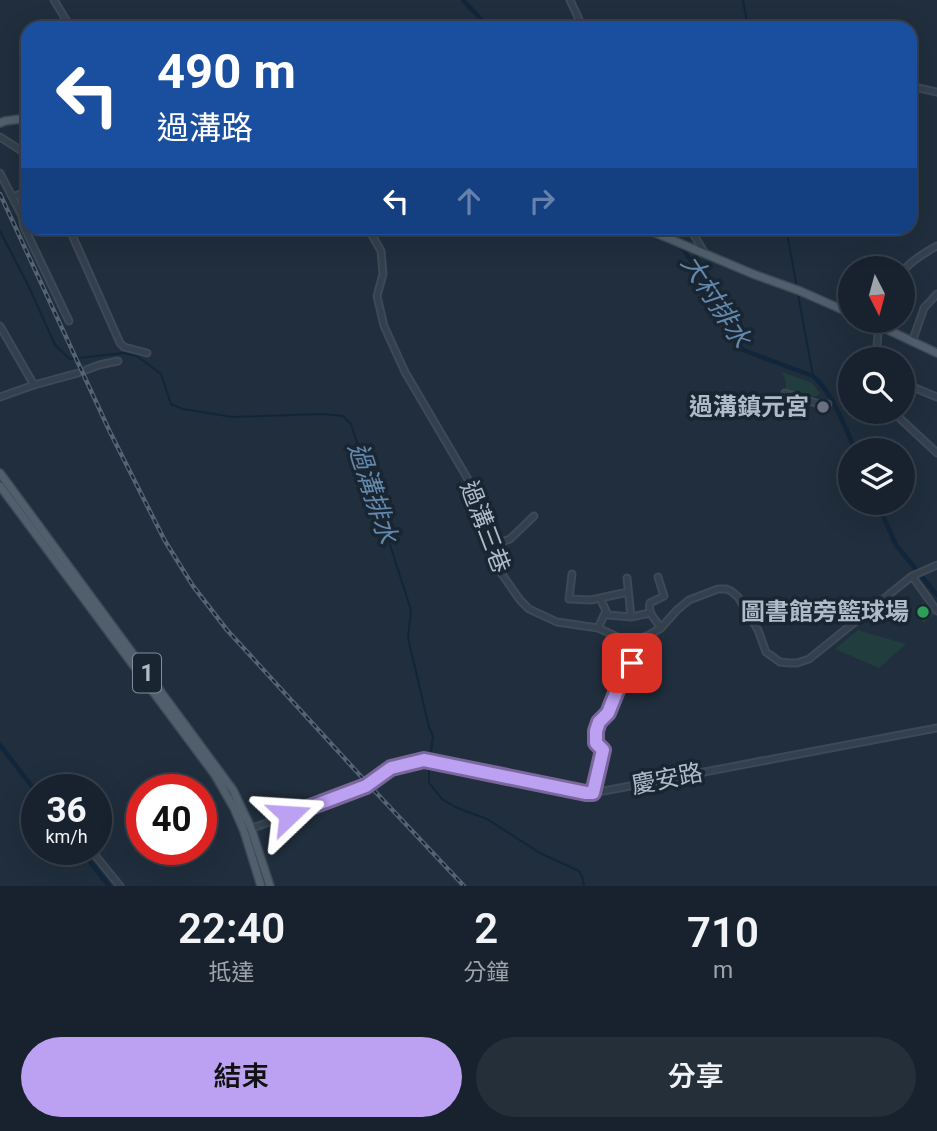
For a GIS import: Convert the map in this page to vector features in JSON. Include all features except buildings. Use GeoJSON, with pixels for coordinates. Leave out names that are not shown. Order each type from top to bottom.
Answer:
{"type":"FeatureCollection","features":[{"type":"Feature","properties":{"kind":"main road"},"geometry":{"type":"LineString","coordinates":[[0,123],[21,119]]}},
{"type":"Feature","properties":{"kind":"main road"},"geometry":{"type":"LineString","coordinates":[[662,235],[838,308]]}},
{"type":"Feature","properties":{"kind":"main road"},"geometry":{"type":"LineString","coordinates":[[896,333],[937,353]]}},
{"type":"Feature","properties":{"kind":"main road","name":"1"},"geometry":{"type":"LineString","coordinates":[[0,472],[233,790],[270,886]]}},
{"type":"Feature","properties":{"kind":"main road","name":"1"},"geometry":{"type":"LineString","coordinates":[[0,486],[202,757],[248,830],[261,886]]}},
{"type":"Feature","properties":{"kind":"street"},"geometry":{"type":"LineString","coordinates":[[54,0],[67,21]]}},
{"type":"Feature","properties":{"kind":"street"},"geometry":{"type":"LineString","coordinates":[[570,0],[580,21]]}},
{"type":"Feature","properties":{"kind":"street"},"geometry":{"type":"LineString","coordinates":[[917,88],[937,92]]}},
{"type":"Feature","properties":{"kind":"street"},"geometry":{"type":"LineString","coordinates":[[0,137],[21,150]]}},
{"type":"Feature","properties":{"kind":"street"},"geometry":{"type":"LineString","coordinates":[[0,173],[21,214]]}},
{"type":"Feature","properties":{"kind":"street"},"geometry":{"type":"LineString","coordinates":[[13,197],[21,194]]}},
{"type":"Feature","properties":{"kind":"street"},"geometry":{"type":"LineString","coordinates":[[28,235],[69,321]]}},
{"type":"Feature","properties":{"kind":"street"},"geometry":{"type":"LineString","coordinates":[[72,235],[120,343],[124,347],[147,353]]}},
{"type":"Feature","properties":{"kind":"street","name":"過溝三巷"},"geometry":{"type":"LineString","coordinates":[[372,235],[381,251],[383,274],[377,296],[384,326],[411,383],[479,498],[496,567],[529,609],[565,624],[598,628],[620,638],[635,640]]}},
{"type":"Feature","properties":{"kind":"street"},"geometry":{"type":"LineString","coordinates":[[694,235],[704,252]]}},
{"type":"Feature","properties":{"kind":"street"},"geometry":{"type":"LineString","coordinates":[[915,260],[937,246]]}},
{"type":"Feature","properties":{"kind":"street"},"geometry":{"type":"LineString","coordinates":[[912,342],[924,308],[937,294]]}},
{"type":"Feature","properties":{"kind":"street"},"geometry":{"type":"LineString","coordinates":[[0,326],[34,385]]}},
{"type":"Feature","properties":{"kind":"street"},"geometry":{"type":"LineString","coordinates":[[86,370],[118,361]]}},
{"type":"Feature","properties":{"kind":"street"},"geometry":{"type":"LineString","coordinates":[[0,397],[78,373]]}},
{"type":"Feature","properties":{"kind":"street"},"geometry":{"type":"LineString","coordinates":[[915,388],[937,397]]}},
{"type":"Feature","properties":{"kind":"street"},"geometry":{"type":"LineString","coordinates":[[785,393],[824,404]]}},
{"type":"Feature","properties":{"kind":"street"},"geometry":{"type":"LineString","coordinates":[[906,424],[937,453]]}},
{"type":"Feature","properties":{"kind":"street"},"geometry":{"type":"LineString","coordinates":[[490,547],[510,539],[534,516]]}},
{"type":"Feature","properties":{"kind":"street"},"geometry":{"type":"LineString","coordinates":[[593,793],[603,750],[596,743],[596,731],[599,722],[608,713],[621,675],[631,671],[635,640],[661,628],[689,600],[718,589],[731,591],[738,597],[758,629],[766,652],[780,662],[797,663],[815,654],[912,576],[937,565]]}},
{"type":"Feature","properties":{"kind":"street"},"geometry":{"type":"LineString","coordinates":[[572,574],[569,599],[591,600],[628,592]]}},
{"type":"Feature","properties":{"kind":"street"},"geometry":{"type":"LineString","coordinates":[[912,576],[937,611]]}},
{"type":"Feature","properties":{"kind":"street"},"geometry":{"type":"LineString","coordinates":[[658,577],[664,596],[650,603],[649,607],[650,613],[661,628]]}},
{"type":"Feature","properties":{"kind":"street"},"geometry":{"type":"LineString","coordinates":[[627,578],[631,617]]}},
{"type":"Feature","properties":{"kind":"street"},"geometry":{"type":"LineString","coordinates":[[600,598],[608,615],[631,617],[650,613]]}},
{"type":"Feature","properties":{"kind":"street"},"geometry":{"type":"LineString","coordinates":[[598,628],[606,611]]}},
{"type":"Feature","properties":{"kind":"street","name":"慶安路"},"geometry":{"type":"LineString","coordinates":[[248,830],[346,794],[372,782],[391,768],[424,760],[593,793],[937,728]]}},
{"type":"Feature","properties":{"kind":"street"},"geometry":{"type":"LineString","coordinates":[[103,865],[120,886]]}},
{"type":"Feature","properties":{"kind":"green space"},"geometry":{"type":"Polygon","coordinates":[[[782,372],[812,383],[820,393],[817,396],[783,397],[786,385],[782,372]]]}},
{"type":"Feature","properties":{"kind":"green space","name":"圖書館旁籃球場"},"geometry":{"type":"Polygon","coordinates":[[[923,602],[934,614],[924,623],[913,611],[923,602]]]}},
{"type":"Feature","properties":{"kind":"green space"},"geometry":{"type":"Polygon","coordinates":[[[858,630],[906,644],[879,668],[835,649],[858,630]]]}},
{"type":"Feature","properties":{"kind":"waterway","name":"大村排水"},"geometry":{"type":"LineString","coordinates":[[463,0],[482,21]]}},
{"type":"Feature","properties":{"kind":"waterway"},"geometry":{"type":"LineString","coordinates":[[743,0],[747,21]]}},
{"type":"Feature","properties":{"kind":"waterway","name":"過溝排水"},"geometry":{"type":"LineString","coordinates":[[0,231],[55,345],[70,359],[124,353],[137,356],[161,374],[171,404],[183,409],[233,417],[323,414],[343,416],[351,424],[411,610],[408,638],[433,736],[429,783],[442,799],[455,807],[487,819],[540,853],[579,871],[584,886]]}},
{"type":"Feature","properties":{"kind":"waterway","name":"大村排水"},"geometry":{"type":"LineString","coordinates":[[672,235],[696,267],[729,331],[743,350],[813,376],[832,400],[850,438]]}},
{"type":"Feature","properties":{"kind":"waterway"},"geometry":{"type":"LineString","coordinates":[[787,235],[797,288]]}},
{"type":"Feature","properties":{"kind":"waterway"},"geometry":{"type":"LineString","coordinates":[[798,294],[813,376]]}},
{"type":"Feature","properties":{"kind":"waterway","name":"大村排水"},"geometry":{"type":"LineString","coordinates":[[883,515],[896,545],[937,595]]}},
{"type":"Feature","properties":{"kind":"waterway"},"geometry":{"type":"LineString","coordinates":[[0,745],[22,774]]}},
{"type":"Feature","properties":{"kind":"waterway"},"geometry":{"type":"LineString","coordinates":[[93,865],[109,886]]}},
{"type":"Feature","properties":{"kind":"railway"},"geometry":{"type":"LineString","coordinates":[[0,194],[110,432],[165,541],[193,586],[227,630],[464,886]]}},
{"type":"Feature","properties":{"kind":"place","name":"過溝鎮元宮"},"geometry":{"type":"Point","coordinates":[823,407]}},
{"type":"Feature","properties":{"kind":"place","name":"圖書館旁籃球場"},"geometry":{"type":"Point","coordinates":[923,612]}},
{"type":"Feature","properties":{"kind":"route"},"geometry":{"type":"LineString","coordinates":[[289,815],[366,786],[391,768],[424,760],[593,793],[603,750],[596,743],[596,731],[599,722],[608,713],[621,675],[631,671],[632,663]]}}]}
